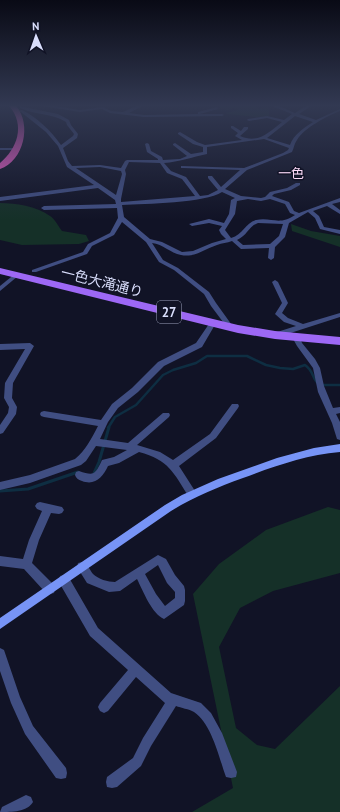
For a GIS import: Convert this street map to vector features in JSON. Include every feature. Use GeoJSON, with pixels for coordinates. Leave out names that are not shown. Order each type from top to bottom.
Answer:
{"type":"FeatureCollection","features":[{"type":"Feature","properties":{"kind":"highway"},"geometry":{"type":"LineString","coordinates":[[0,167],[17,149],[19,144]]}},
{"type":"Feature","properties":{"kind":"main road","name":"一色大滝通り"},"geometry":{"type":"LineString","coordinates":[[0,271],[231,328],[274,335],[340,341]]}},
{"type":"Feature","properties":{"kind":"street"},"geometry":{"type":"LineString","coordinates":[[58,144],[61,147],[66,162],[100,186],[118,203]]}},
{"type":"Feature","properties":{"kind":"street"},"geometry":{"type":"LineString","coordinates":[[61,147],[65,144]]}},
{"type":"Feature","properties":{"kind":"street"},"geometry":{"type":"LineString","coordinates":[[149,144],[149,152],[160,158],[161,162],[169,172],[184,176],[189,186],[199,198]]}},
{"type":"Feature","properties":{"kind":"street"},"geometry":{"type":"LineString","coordinates":[[175,144],[190,156]]}},
{"type":"Feature","properties":{"kind":"street"},"geometry":{"type":"LineString","coordinates":[[198,144],[205,146],[219,144]]}},
{"type":"Feature","properties":{"kind":"street"},"geometry":{"type":"LineString","coordinates":[[282,144],[292,147]]}},
{"type":"Feature","properties":{"kind":"street"},"geometry":{"type":"LineString","coordinates":[[44,208],[154,202],[209,196],[221,190],[225,184],[230,182],[245,169],[287,153],[290,151],[293,144]]}},
{"type":"Feature","properties":{"kind":"street"},"geometry":{"type":"LineString","coordinates":[[205,146],[205,153],[190,156],[186,159],[177,161],[127,161],[123,170],[124,174],[118,203],[121,218],[148,241],[161,261],[176,269],[208,293],[213,304],[231,328]]}},
{"type":"Feature","properties":{"kind":"street"},"geometry":{"type":"LineString","coordinates":[[0,149],[17,149]]}},
{"type":"Feature","properties":{"kind":"street"},"geometry":{"type":"LineString","coordinates":[[72,167],[100,166],[123,170]]}},
{"type":"Feature","properties":{"kind":"street"},"geometry":{"type":"LineString","coordinates":[[183,167],[245,169]]}},
{"type":"Feature","properties":{"kind":"street"},"geometry":{"type":"LineString","coordinates":[[210,177],[221,190],[240,198],[264,200],[272,193],[289,189],[298,184]]}},
{"type":"Feature","properties":{"kind":"street"},"geometry":{"type":"LineString","coordinates":[[0,199],[100,186]]}},
{"type":"Feature","properties":{"kind":"street"},"geometry":{"type":"LineString","coordinates":[[240,198],[233,202],[232,214],[222,230],[223,233],[241,247],[272,246],[282,237],[287,222],[298,214],[337,201],[340,194]]}},
{"type":"Feature","properties":{"kind":"street"},"geometry":{"type":"LineString","coordinates":[[269,197],[287,203],[292,212],[298,214]]}},
{"type":"Feature","properties":{"kind":"street"},"geometry":{"type":"LineString","coordinates":[[328,204],[340,212]]}},
{"type":"Feature","properties":{"kind":"street"},"geometry":{"type":"LineString","coordinates":[[309,210],[316,217],[322,228],[340,232]]}},
{"type":"Feature","properties":{"kind":"street"},"geometry":{"type":"LineString","coordinates":[[34,271],[85,253],[90,245],[112,234],[121,218]]}},
{"type":"Feature","properties":{"kind":"street"},"geometry":{"type":"LineString","coordinates":[[192,224],[209,221],[225,224]]}},
{"type":"Feature","properties":{"kind":"street"},"geometry":{"type":"LineString","coordinates":[[148,241],[158,241],[164,243],[178,254],[187,254],[200,252],[214,244],[232,240],[241,236],[252,223],[261,221],[287,222]]}},
{"type":"Feature","properties":{"kind":"street"},"geometry":{"type":"LineString","coordinates":[[271,258],[272,246]]}},
{"type":"Feature","properties":{"kind":"street"},"geometry":{"type":"LineString","coordinates":[[0,289],[16,275]]}},
{"type":"Feature","properties":{"kind":"street"},"geometry":{"type":"LineString","coordinates":[[275,282],[285,303],[278,314],[286,320],[302,326]]}},
{"type":"Feature","properties":{"kind":"street"},"geometry":{"type":"LineString","coordinates":[[274,335],[340,315]]}},
{"type":"Feature","properties":{"kind":"street"},"geometry":{"type":"LineString","coordinates":[[0,486],[30,479],[70,466],[83,458],[100,443],[103,424],[115,406],[135,390],[161,364],[199,345],[213,323]]}},
{"type":"Feature","properties":{"kind":"street"},"geometry":{"type":"LineString","coordinates":[[296,337],[297,342],[319,372],[319,383],[336,410],[340,438]]}},
{"type":"Feature","properties":{"kind":"street"},"geometry":{"type":"LineString","coordinates":[[0,347],[30,346],[9,383],[8,398],[13,407],[12,414],[0,431]]}},
{"type":"Feature","properties":{"kind":"street"},"geometry":{"type":"LineString","coordinates":[[173,465],[213,436],[235,406]]}},
{"type":"Feature","properties":{"kind":"street"},"geometry":{"type":"LineString","coordinates":[[44,414],[103,424]]}},
{"type":"Feature","properties":{"kind":"street"},"geometry":{"type":"LineString","coordinates":[[130,446],[166,416]]}},
{"type":"Feature","properties":{"kind":"street"},"geometry":{"type":"LineString","coordinates":[[100,443],[130,446],[154,453],[173,465],[192,494]]}},
{"type":"Feature","properties":{"kind":"street"},"geometry":{"type":"LineString","coordinates":[[79,476],[89,479],[96,477],[101,472],[105,463],[116,460],[140,448]]}},
{"type":"Feature","properties":{"kind":"street"},"geometry":{"type":"LineString","coordinates":[[0,624],[168,508],[192,494],[288,457],[340,448]]}},
{"type":"Feature","properties":{"kind":"street"},"geometry":{"type":"LineString","coordinates":[[26,564],[44,507],[59,510]]}},
{"type":"Feature","properties":{"kind":"street"},"geometry":{"type":"LineString","coordinates":[[82,567],[91,579],[109,587],[116,587],[139,572],[158,560],[162,562],[171,579],[180,590],[180,601],[164,614],[152,598],[139,572]]}},
{"type":"Feature","properties":{"kind":"street"},"geometry":{"type":"LineString","coordinates":[[0,561],[26,564],[50,589]]}},
{"type":"Feature","properties":{"kind":"street"},"geometry":{"type":"LineString","coordinates":[[64,580],[94,632],[168,698],[196,707],[207,717],[218,737],[231,772]]}},
{"type":"Feature","properties":{"kind":"street"},"geometry":{"type":"LineString","coordinates":[[0,654],[15,698],[29,730],[61,773]]}},
{"type":"Feature","properties":{"kind":"street"},"geometry":{"type":"LineString","coordinates":[[104,707],[135,670]]}},
{"type":"Feature","properties":{"kind":"street"},"geometry":{"type":"LineString","coordinates":[[112,782],[137,762],[146,742],[173,700]]}},
{"type":"Feature","properties":{"kind":"street"},"geometry":{"type":"LineString","coordinates":[[7,812],[26,802]]}},
{"type":"Feature","properties":{"kind":"green space"},"geometry":{"type":"Polygon","coordinates":[[[0,203],[19,204],[32,207],[52,217],[62,231],[86,235],[89,241],[79,244],[22,245],[0,240],[0,203]]]}},
{"type":"Feature","properties":{"kind":"green space"},"geometry":{"type":"Polygon","coordinates":[[[291,224],[311,231],[340,236],[340,247],[292,231],[291,224]]]}},
{"type":"Feature","properties":{"kind":"green space"},"geometry":{"type":"Polygon","coordinates":[[[328,507],[340,510],[340,573],[273,591],[240,608],[219,647],[236,728],[257,745],[275,749],[340,686],[340,812],[192,812],[233,788],[193,594],[219,564],[266,530],[328,507]]]}},
{"type":"Feature","properties":{"kind":"waterway"},"geometry":{"type":"LineString","coordinates":[[108,428],[115,417],[136,405],[163,375],[173,370],[196,363],[207,356],[247,356],[266,365],[280,368],[293,369],[305,365],[320,385],[340,385]]}},
{"type":"Feature","properties":{"kind":"waterway"},"geometry":{"type":"LineString","coordinates":[[94,473],[99,462],[109,427]]}},
{"type":"Feature","properties":{"kind":"waterway"},"geometry":{"type":"LineString","coordinates":[[0,491],[28,489],[78,472]]}},
{"type":"Feature","properties":{"kind":"district","name":"一色"},"geometry":{"type":"Point","coordinates":[291,173]}}]}
